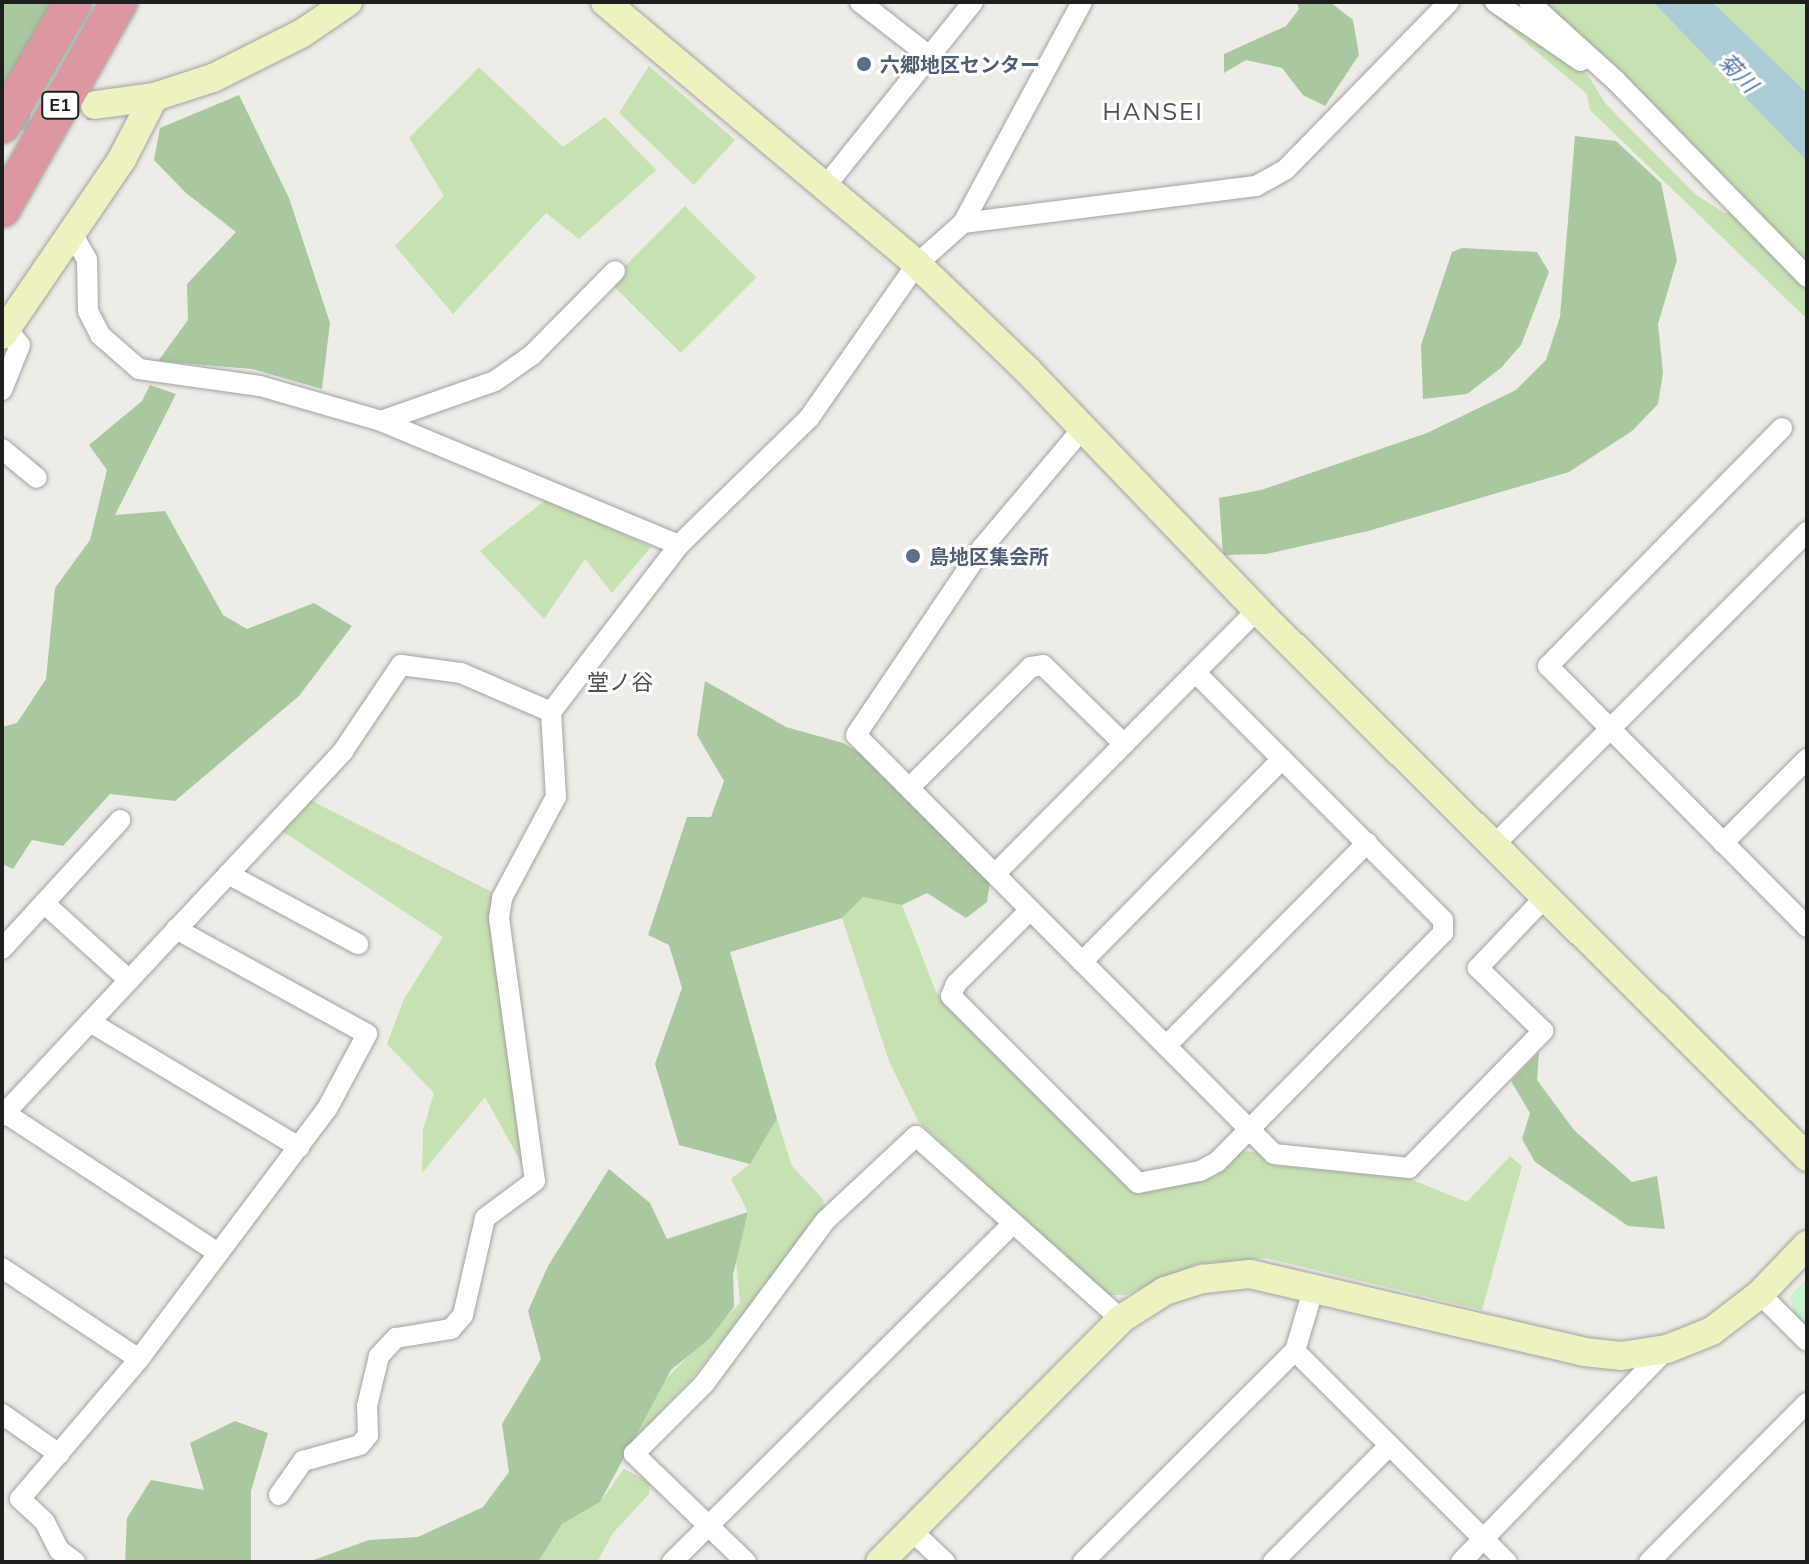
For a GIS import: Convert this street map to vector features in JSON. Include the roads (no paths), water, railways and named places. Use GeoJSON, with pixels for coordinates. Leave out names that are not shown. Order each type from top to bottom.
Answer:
{"type":"FeatureCollection","features":[{"type":"Feature","properties":{"kind":"highway","name":"E1"},"geometry":{"type":"LineString","coordinates":[[2,125],[73,2]]}},
{"type":"Feature","properties":{"kind":"highway","name":"E1"},"geometry":{"type":"LineString","coordinates":[[2,209],[119,2]]}},
{"type":"Feature","properties":{"kind":"street"},"geometry":{"type":"LineString","coordinates":[[95,105],[154,97],[259,58],[348,2]]}},
{"type":"Feature","properties":{"kind":"street"},"geometry":{"type":"LineString","coordinates":[[860,2],[929,56]]}},
{"type":"Feature","properties":{"kind":"street"},"geometry":{"type":"LineString","coordinates":[[824,188],[973,2]]}},
{"type":"Feature","properties":{"kind":"street"},"geometry":{"type":"LineString","coordinates":[[279,1495],[303,1461],[360,1445],[368,1435],[367,1406],[379,1356],[396,1338],[451,1329],[463,1315],[485,1218],[535,1181],[499,918],[502,898],[556,797],[551,712],[679,545],[809,418],[917,264],[963,223],[1082,2]]}},
{"type":"Feature","properties":{"kind":"street"},"geometry":{"type":"LineString","coordinates":[[963,223],[1256,186],[1285,170],[1449,2]]}},
{"type":"Feature","properties":{"kind":"street"},"geometry":{"type":"LineString","coordinates":[[1495,2],[1616,81]]}},
{"type":"Feature","properties":{"kind":"street"},"geometry":{"type":"LineString","coordinates":[[1529,2],[1616,81],[1807,277]]}},
{"type":"Feature","properties":{"kind":"street"},"geometry":{"type":"LineString","coordinates":[[611,4],[917,264],[1083,428],[1257,610],[1807,1157]]}},
{"type":"Feature","properties":{"kind":"street"},"geometry":{"type":"LineString","coordinates":[[2,390],[20,345],[4,332],[70,230],[122,159],[154,97]]}},
{"type":"Feature","properties":{"kind":"street"},"geometry":{"type":"LineString","coordinates":[[70,230],[87,260],[88,311],[100,335],[139,369],[260,386],[381,421],[679,545]]}},
{"type":"Feature","properties":{"kind":"street"},"geometry":{"type":"LineString","coordinates":[[381,421],[495,381],[532,355],[615,271]]}},
{"type":"Feature","properties":{"kind":"street"},"geometry":{"type":"LineString","coordinates":[[1083,428],[982,548],[856,735],[1274,1154],[1409,1168],[1543,1031],[1478,968],[1546,896]]}},
{"type":"Feature","properties":{"kind":"street"},"geometry":{"type":"LineString","coordinates":[[1782,428],[1548,666],[1807,927]]}},
{"type":"Feature","properties":{"kind":"street"},"geometry":{"type":"LineString","coordinates":[[2,449],[37,478]]}},
{"type":"Feature","properties":{"kind":"street"},"geometry":{"type":"LineString","coordinates":[[1494,845],[1807,532]]}},
{"type":"Feature","properties":{"kind":"street"},"geometry":{"type":"LineString","coordinates":[[995,874],[1257,610]]}},
{"type":"Feature","properties":{"kind":"street"},"geometry":{"type":"LineString","coordinates":[[218,1253],[4,1114],[343,751],[401,665],[461,673],[551,712]]}},
{"type":"Feature","properties":{"kind":"street"},"geometry":{"type":"LineString","coordinates":[[909,788],[1031,667],[1043,665],[1124,744]]}},
{"type":"Feature","properties":{"kind":"street"},"geometry":{"type":"LineString","coordinates":[[1030,910],[956,984],[951,996],[1138,1183],[1200,1171],[1217,1162],[1443,933],[1443,920],[1196,673]]}},
{"type":"Feature","properties":{"kind":"street"},"geometry":{"type":"LineString","coordinates":[[1082,962],[1282,759]]}},
{"type":"Feature","properties":{"kind":"street"},"geometry":{"type":"LineString","coordinates":[[1723,843],[1807,759]]}},
{"type":"Feature","properties":{"kind":"street"},"geometry":{"type":"LineString","coordinates":[[2,949],[120,820]]}},
{"type":"Feature","properties":{"kind":"street"},"geometry":{"type":"LineString","coordinates":[[1166,1046],[1367,843]]}},
{"type":"Feature","properties":{"kind":"street"},"geometry":{"type":"LineString","coordinates":[[228,874],[358,944]]}},
{"type":"Feature","properties":{"kind":"street"},"geometry":{"type":"LineString","coordinates":[[44,903],[129,980]]}},
{"type":"Feature","properties":{"kind":"street"},"geometry":{"type":"LineString","coordinates":[[75,1562],[59,1550],[45,1522],[20,1499],[139,1359],[299,1147],[327,1109],[367,1034],[176,929]]}},
{"type":"Feature","properties":{"kind":"street"},"geometry":{"type":"LineString","coordinates":[[90,1022],[299,1147]]}},
{"type":"Feature","properties":{"kind":"street"},"geometry":{"type":"LineString","coordinates":[[746,1562],[634,1454],[704,1384],[834,1212],[916,1136],[1121,1319]]}},
{"type":"Feature","properties":{"kind":"street"},"geometry":{"type":"LineString","coordinates":[[672,1562],[710,1529],[1013,1223]]}},
{"type":"Feature","properties":{"kind":"street"},"geometry":{"type":"LineString","coordinates":[[880,1562],[1121,1319],[1165,1291],[1203,1279],[1250,1274],[1584,1352],[1621,1356],[1667,1349],[1712,1331],[1760,1294],[1807,1245]]}},
{"type":"Feature","properties":{"kind":"street"},"geometry":{"type":"LineString","coordinates":[[2,1268],[139,1359]]}},
{"type":"Feature","properties":{"kind":"street"},"geometry":{"type":"LineString","coordinates":[[1083,1562],[1295,1351],[1314,1287]]}},
{"type":"Feature","properties":{"kind":"street"},"geometry":{"type":"LineString","coordinates":[[1760,1294],[1807,1341]]}},
{"type":"Feature","properties":{"kind":"street"},"geometry":{"type":"LineString","coordinates":[[1461,1562],[1667,1349]]}},
{"type":"Feature","properties":{"kind":"street"},"geometry":{"type":"LineString","coordinates":[[1295,1351],[1507,1562]]}},
{"type":"Feature","properties":{"kind":"street"},"geometry":{"type":"LineString","coordinates":[[1649,1562],[1807,1403]]}},
{"type":"Feature","properties":{"kind":"street"},"geometry":{"type":"LineString","coordinates":[[2,1414],[59,1454]]}},
{"type":"Feature","properties":{"kind":"street"},"geometry":{"type":"LineString","coordinates":[[1273,1562],[1390,1445]]}},
{"type":"Feature","properties":{"kind":"street"},"geometry":{"type":"LineString","coordinates":[[911,1530],[945,1562]]}},
{"type":"Feature","properties":{"kind":"water","name":"菊川"},"geometry":{"type":"Polygon","coordinates":[[[1653,2],[1712,2],[1807,93],[1807,161],[1653,2]]]}},
{"type":"Feature","properties":{"kind":"tunnel"},"geometry":{"type":"LineString","coordinates":[[2,119],[95,105]]}},
{"type":"Feature","properties":{"kind":"place","name":"六郷地区センター"},"geometry":{"type":"Point","coordinates":[864,64]}},
{"type":"Feature","properties":{"kind":"place","name":"島地区集会所"},"geometry":{"type":"Point","coordinates":[913,556]}},
{"type":"Feature","properties":{"kind":"district","name":"HANSEI"},"geometry":{"type":"Point","coordinates":[1153,112]}},
{"type":"Feature","properties":{"kind":"district","name":"堂ノ谷"},"geometry":{"type":"Point","coordinates":[620,683]}}]}
